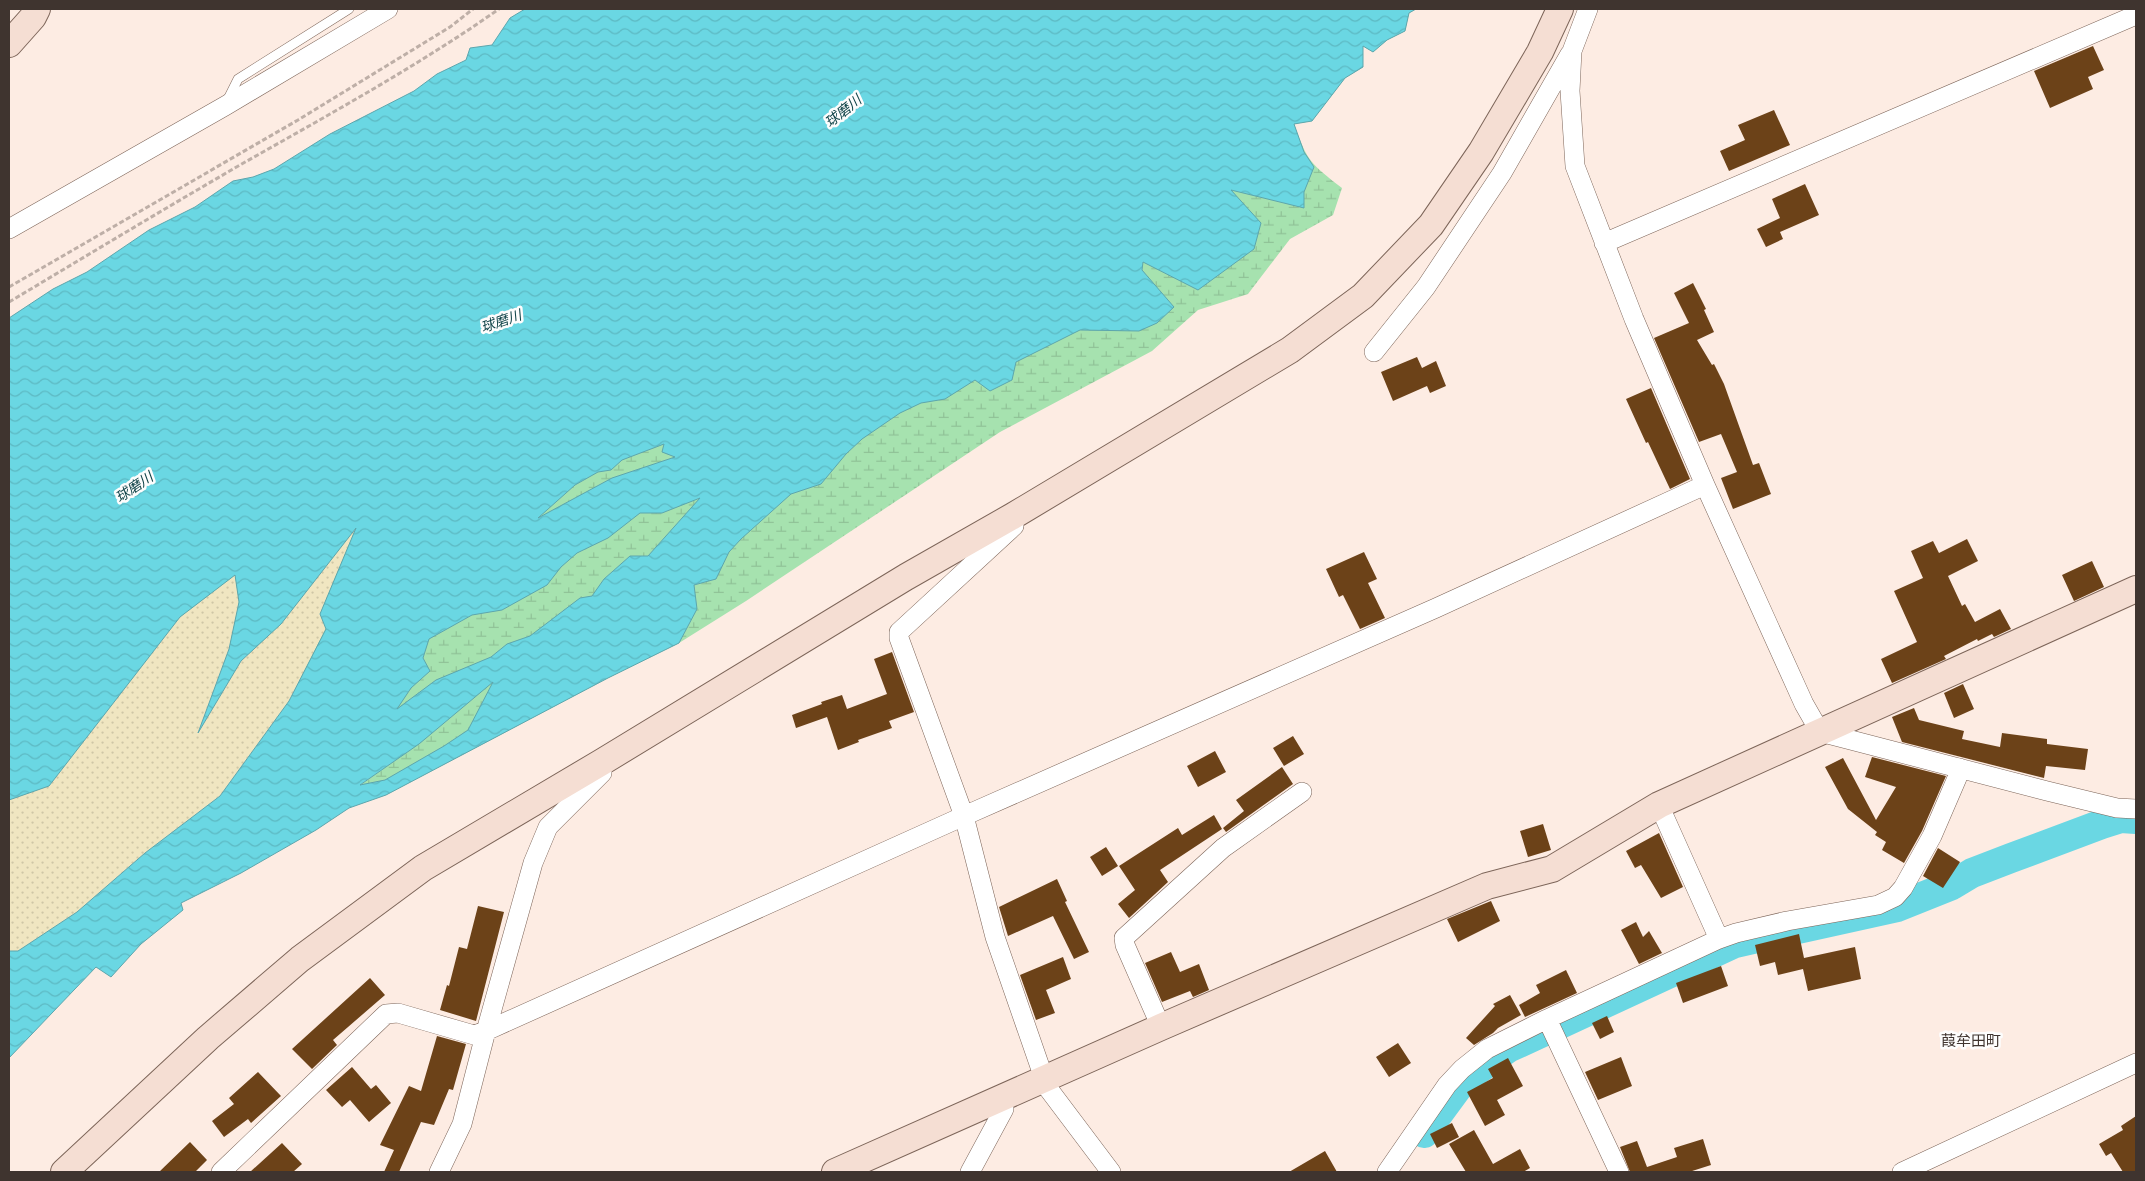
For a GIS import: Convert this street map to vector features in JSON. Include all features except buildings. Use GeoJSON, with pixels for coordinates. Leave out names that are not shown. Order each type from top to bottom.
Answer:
{"type":"FeatureCollection","features":[{"type":"Feature","properties":{"kind":"street"},"geometry":{"type":"LineString","coordinates":[[9,44],[33,17],[37,9]]}},
{"type":"Feature","properties":{"kind":"street"},"geometry":{"type":"LineString","coordinates":[[9,229],[224,106],[388,9]]}},
{"type":"Feature","properties":{"kind":"street"},"geometry":{"type":"LineString","coordinates":[[64,1172],[208,1038],[300,959],[424,868],[906,577],[1013,516],[1290,350],[1362,296],[1431,225],[1481,152],[1540,52],[1560,9]]}},
{"type":"Feature","properties":{"kind":"street"},"geometry":{"type":"LineString","coordinates":[[1374,352],[1426,287],[1502,173],[1572,51],[1588,9]]}},
{"type":"Feature","properties":{"kind":"street"},"geometry":{"type":"LineString","coordinates":[[1604,243],[2136,15]]}},
{"type":"Feature","properties":{"kind":"street"},"geometry":{"type":"LineString","coordinates":[[1572,51],[1570,91],[1575,166],[1634,319],[1705,485],[1804,704],[1820,732],[2117,808],[2136,808]]}},
{"type":"Feature","properties":{"kind":"street"},"geometry":{"type":"LineString","coordinates":[[227,1170],[386,1014],[398,1013],[474,1035],[486,1031],[964,816],[1436,608],[1705,485]]}},
{"type":"Feature","properties":{"kind":"street"},"geometry":{"type":"LineString","coordinates":[[1013,516],[1014,526],[899,632],[899,638],[964,816],[995,937],[1047,1087],[1111,1172]]}},
{"type":"Feature","properties":{"kind":"street"},"geometry":{"type":"LineString","coordinates":[[835,1172],[1161,1027],[1487,886],[1552,869],[1660,805],[2136,589]]}},
{"type":"Feature","properties":{"kind":"street"},"geometry":{"type":"LineString","coordinates":[[439,1172],[462,1124],[533,863],[548,827],[602,773],[602,762]]}},
{"type":"Feature","properties":{"kind":"street"},"geometry":{"type":"LineString","coordinates":[[1387,1172],[1447,1085],[1462,1069],[1487,1049],[1547,1019],[1736,933],[1787,921],[1878,905],[1895,897],[1903,888],[1932,836],[1960,768]]}},
{"type":"Feature","properties":{"kind":"street"},"geometry":{"type":"LineString","coordinates":[[1161,1027],[1125,945],[1124,938],[1223,848],[1302,792]]}},
{"type":"Feature","properties":{"kind":"street"},"geometry":{"type":"LineString","coordinates":[[1660,805],[1720,939]]}},
{"type":"Feature","properties":{"kind":"street"},"geometry":{"type":"LineString","coordinates":[[1547,1019],[1619,1172]]}},
{"type":"Feature","properties":{"kind":"street"},"geometry":{"type":"LineString","coordinates":[[1902,1172],[2136,1063]]}},
{"type":"Feature","properties":{"kind":"street"},"geometry":{"type":"LineString","coordinates":[[970,1172],[1004,1109],[1001,1098]]}},
{"type":"Feature","properties":{"kind":"lane"},"geometry":{"type":"LineString","coordinates":[[224,106],[238,79],[349,9]]}},
{"type":"Feature","properties":{"kind":"path"},"geometry":{"type":"LineString","coordinates":[[9,287],[298,120],[450,27],[473,9]]}},
{"type":"Feature","properties":{"kind":"path"},"geometry":{"type":"LineString","coordinates":[[9,302],[174,203],[457,39],[499,9]]}},
{"type":"Feature","properties":{"kind":"green space"},"geometry":{"type":"Polygon","coordinates":[[[1416,9],[1409,13],[1405,31],[1387,40],[1373,52],[1363,46],[1363,67],[1345,78],[1312,121],[1294,124],[1311,161],[1342,188],[1333,215],[1290,239],[1248,294],[1198,310],[1152,351],[1000,432],[746,601],[679,643],[608,678],[386,795],[359,786],[417,744],[180,617],[49,786],[9,800],[9,637],[1416,9]]]}},
{"type":"Feature","properties":{"kind":"sand"},"geometry":{"type":"Polygon","coordinates":[[[357,525],[320,614],[326,628],[289,701],[220,796],[145,853],[77,912],[18,951],[9,951],[9,800],[49,786],[180,617],[235,575],[239,602],[229,649],[200,729],[241,661],[281,624],[357,525]]]}},
{"type":"Feature","properties":{"kind":"water","name":"球磨川"},"geometry":{"type":"Polygon","coordinates":[[[525,9],[1416,9],[1409,13],[1405,31],[1387,40],[1373,52],[1363,46],[1363,67],[1345,78],[1312,121],[1294,124],[1304,152],[1314,167],[1304,192],[1304,208],[1231,190],[1261,223],[1254,249],[1198,290],[1143,262],[1142,270],[1174,307],[1157,323],[1139,331],[1080,330],[1016,362],[1012,380],[990,391],[975,380],[945,399],[921,403],[900,413],[862,439],[846,454],[821,484],[791,494],[741,539],[729,552],[716,579],[694,585],[697,609],[679,643],[608,678],[386,795],[349,808],[316,830],[241,873],[181,903],[183,910],[141,944],[111,977],[96,967],[9,1058],[9,951],[18,951],[77,912],[145,853],[220,796],[289,701],[326,629],[320,614],[356,528],[281,624],[241,661],[198,733],[229,649],[239,602],[235,575],[180,617],[49,786],[9,800],[9,318],[53,289],[87,272],[149,230],[195,207],[233,181],[253,177],[274,169],[330,134],[414,91],[437,74],[466,60],[470,48],[492,45],[510,18],[525,9]],[[664,444],[622,460],[611,470],[598,472],[575,485],[538,518],[612,478],[675,457],[662,452],[664,444]],[[700,498],[662,513],[640,513],[608,538],[577,553],[561,567],[547,585],[502,610],[472,615],[429,639],[423,658],[430,671],[411,688],[397,709],[436,680],[491,657],[507,644],[530,636],[580,598],[592,596],[604,579],[630,556],[648,556],[700,498]],[[493,682],[419,744],[360,785],[385,780],[468,730],[493,682]]]}},
{"type":"Feature","properties":{"kind":"waterway"},"geometry":{"type":"LineString","coordinates":[[1424,1133],[1463,1080],[1508,1048],[1735,943],[1897,907],[1952,885],[1972,873],[2102,824],[2121,818],[2136,819]]}},
{"type":"Feature","properties":{"kind":"district","name":"葭牟田町"},"geometry":{"type":"Point","coordinates":[1971,1041]}}]}
